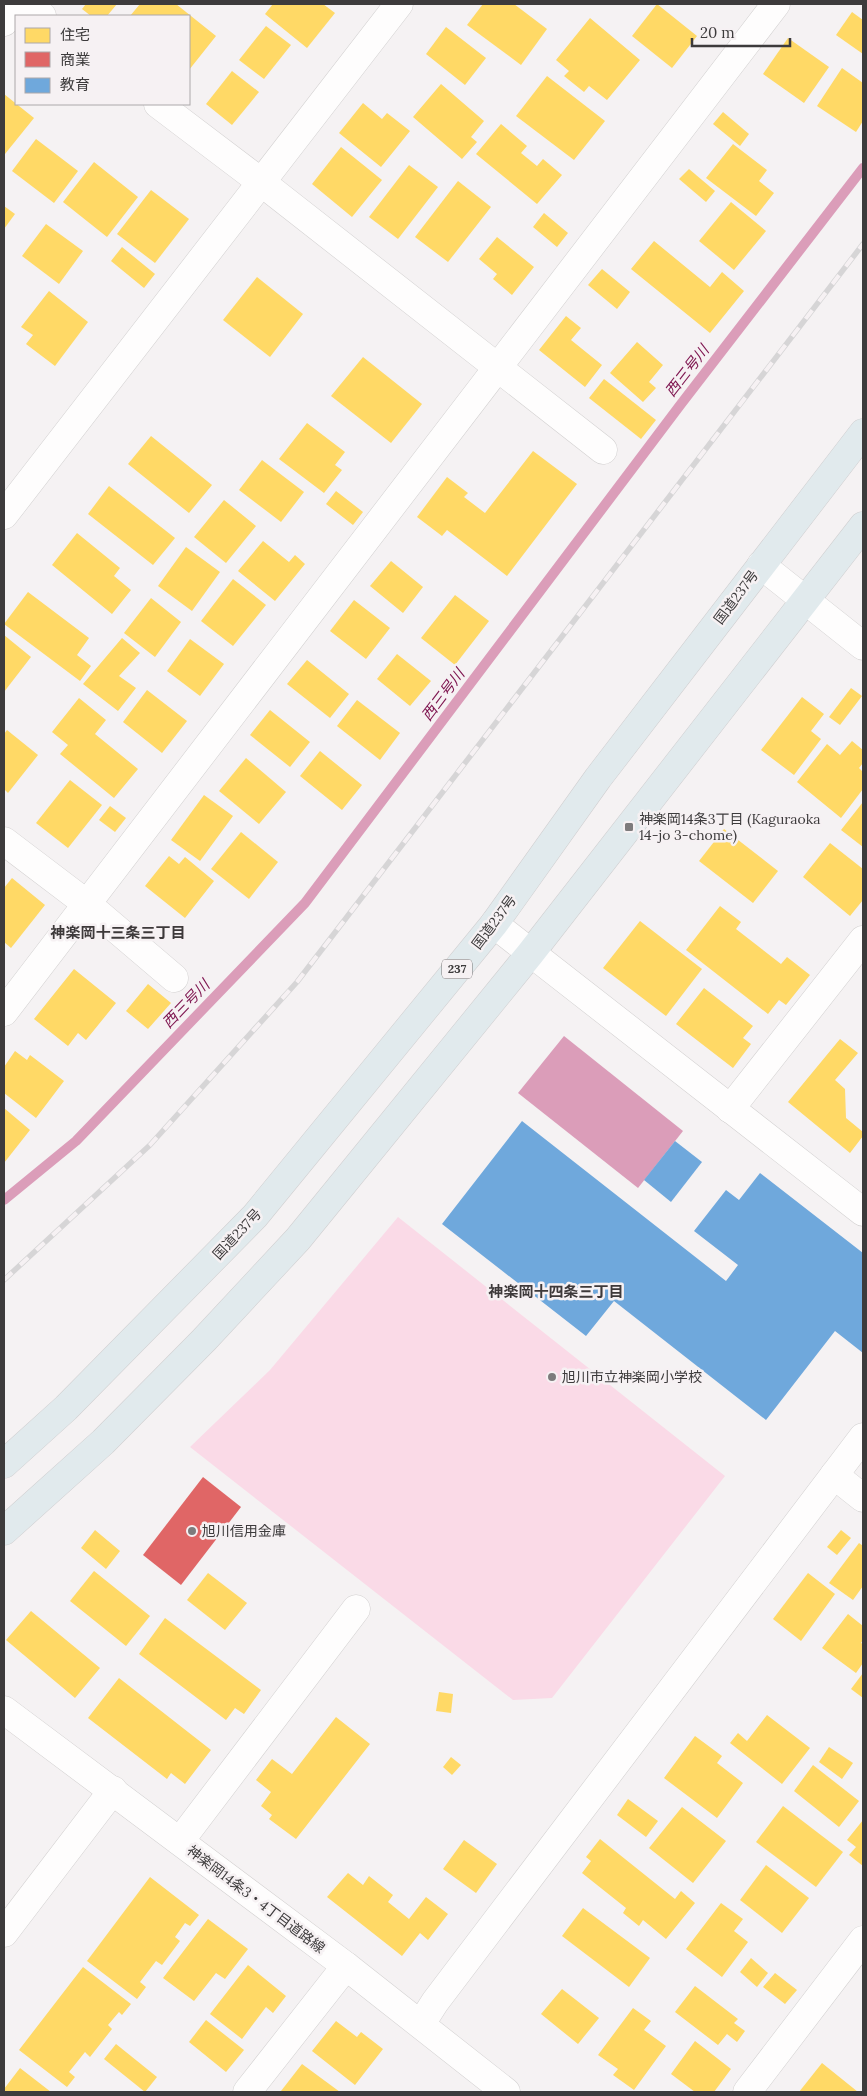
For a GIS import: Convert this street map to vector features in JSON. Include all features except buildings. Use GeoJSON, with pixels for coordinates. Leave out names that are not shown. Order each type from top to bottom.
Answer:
{"type":"FeatureCollection","features":[{"type":"Feature","properties":{"kind":"highway","name":"国道237号"},"geometry":{"type":"LineString","coordinates":[[4,1464],[66,1408],[255,1216],[494,924],[598,778],[863,433]]}},
{"type":"Feature","properties":{"kind":"highway"},"geometry":{"type":"LineString","coordinates":[[4,1531],[103,1442],[204,1340],[298,1239],[530,954],[863,526]]}},
{"type":"Feature","properties":{"kind":"street"},"geometry":{"type":"LineString","coordinates":[[4,22],[18,4]]}},
{"type":"Feature","properties":{"kind":"street"},"geometry":{"type":"LineString","coordinates":[[25,4],[41,15]]}},
{"type":"Feature","properties":{"kind":"street"},"geometry":{"type":"LineString","coordinates":[[4,515],[399,4]]}},
{"type":"Feature","properties":{"kind":"street"},"geometry":{"type":"LineString","coordinates":[[4,1012],[776,4]]}},
{"type":"Feature","properties":{"kind":"street"},"geometry":{"type":"LineString","coordinates":[[159,105],[261,182],[603,450]]}},
{"type":"Feature","properties":{"kind":"street"},"geometry":{"type":"LineString","coordinates":[[761,565],[863,646]]}},
{"type":"Feature","properties":{"kind":"street"},"geometry":{"type":"LineString","coordinates":[[4,841],[87,904],[174,978]]}},
{"type":"Feature","properties":{"kind":"street"},"geometry":{"type":"LineString","coordinates":[[494,924],[863,1212]]}},
{"type":"Feature","properties":{"kind":"street"},"geometry":{"type":"LineString","coordinates":[[730,1109],[863,940]]}},
{"type":"Feature","properties":{"kind":"street"},"geometry":{"type":"LineString","coordinates":[[420,2024],[863,1437]]}},
{"type":"Feature","properties":{"kind":"street"},"geometry":{"type":"LineString","coordinates":[[834,1475],[863,1498]]}},
{"type":"Feature","properties":{"kind":"street"},"geometry":{"type":"LineString","coordinates":[[180,1841],[356,1610]]}},
{"type":"Feature","properties":{"kind":"street","name":"神楽岡14条3・4丁目道路線"},"geometry":{"type":"LineString","coordinates":[[4,1710],[346,1966],[506,2092]]}},
{"type":"Feature","properties":{"kind":"street"},"geometry":{"type":"LineString","coordinates":[[4,1933],[113,1790]]}},
{"type":"Feature","properties":{"kind":"street"},"geometry":{"type":"LineString","coordinates":[[746,2092],[863,1940]]}},
{"type":"Feature","properties":{"kind":"street"},"geometry":{"type":"LineString","coordinates":[[247,2092],[346,1966]]}},
{"type":"Feature","properties":{"kind":"shaded area"},"geometry":{"type":"Polygon","coordinates":[[[564,1036],[683,1131],[638,1188],[518,1093],[564,1036]]]}},
{"type":"Feature","properties":{"kind":"shaded area"},"geometry":{"type":"Polygon","coordinates":[[[398,1217],[725,1476],[552,1698],[513,1700],[190,1447],[270,1370],[398,1217]]]}},
{"type":"Feature","properties":{"kind":"waterway","name":"西三号川"},"geometry":{"type":"LineString","coordinates":[[4,1200],[76,1141],[305,903],[681,404],[863,168]]}},
{"type":"Feature","properties":{"kind":"railway"},"geometry":{"type":"LineString","coordinates":[[4,1280],[150,1145],[297,982],[863,244]]}},
{"type":"Feature","properties":{"kind":"place","name":"神楽岡14条3丁目 (Kaguraoka 14-jo 3-chome)"},"geometry":{"type":"Point","coordinates":[629,827]}},
{"type":"Feature","properties":{"kind":"place","name":"旭川市立神楽岡小学校"},"geometry":{"type":"Point","coordinates":[552,1377]}},
{"type":"Feature","properties":{"kind":"place","name":"旭川信用金庫"},"geometry":{"type":"Point","coordinates":[192,1531]}},
{"type":"Feature","properties":{"kind":"district","name":"神楽岡十三条三丁目"},"geometry":{"type":"Point","coordinates":[118,933]}},
{"type":"Feature","properties":{"kind":"district","name":"神楽岡十四条三丁目"},"geometry":{"type":"Point","coordinates":[556,1292]}}]}
